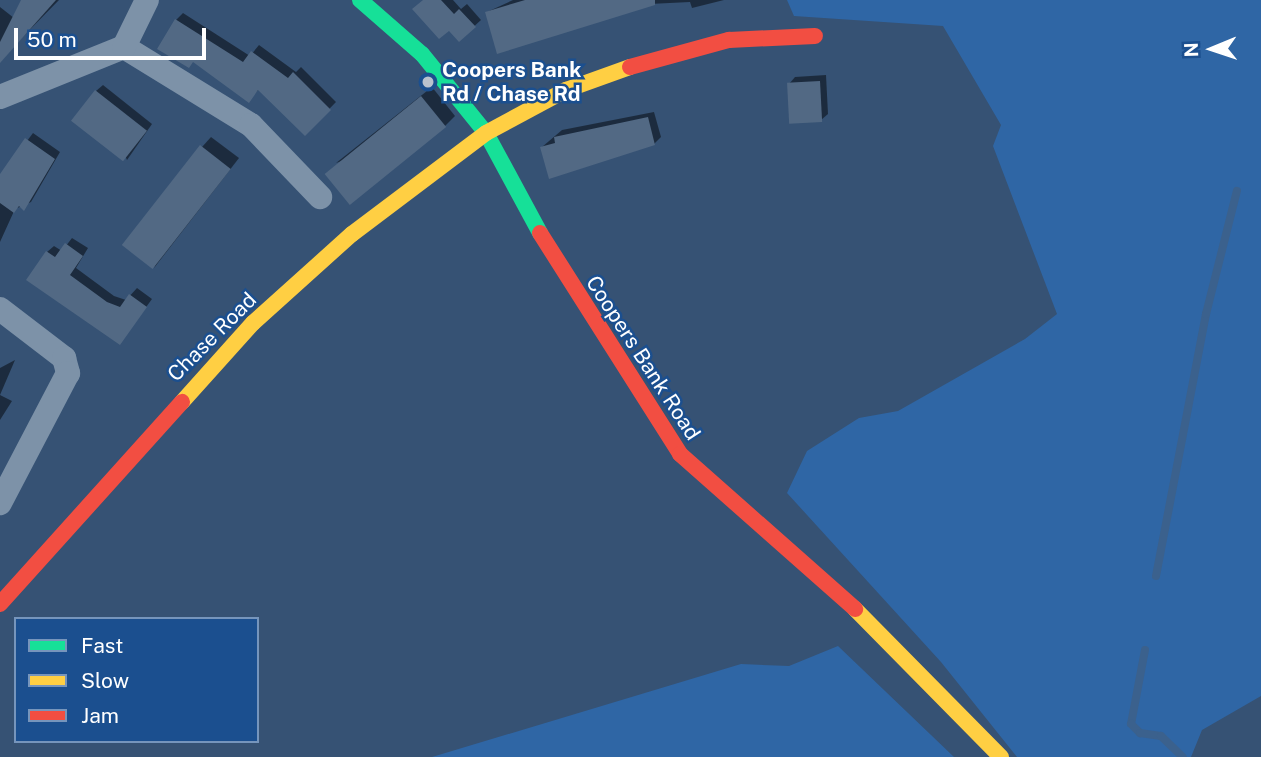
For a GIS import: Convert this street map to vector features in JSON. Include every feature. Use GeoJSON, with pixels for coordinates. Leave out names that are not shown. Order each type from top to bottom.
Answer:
{"type":"FeatureCollection","features":[{"type":"Feature","properties":{"kind":"street"},"geometry":{"type":"LineString","coordinates":[[0,97],[124,47],[147,0]]}},
{"type":"Feature","properties":{"kind":"street","name":"Coopers Bank Road"},"geometry":{"type":"LineString","coordinates":[[360,0],[422,54],[486,133],[562,272],[680,454],[869,622],[1001,757]]}},
{"type":"Feature","properties":{"kind":"street","name":"Chase Road"},"geometry":{"type":"LineString","coordinates":[[0,604],[253,323],[352,234],[486,133],[566,90],[665,54],[729,40],[815,36]]}},
{"type":"Feature","properties":{"kind":"street"},"geometry":{"type":"LineString","coordinates":[[124,47],[251,125],[320,197]]}},
{"type":"Feature","properties":{"kind":"street"},"geometry":{"type":"LineString","coordinates":[[0,309],[64,358],[68,373],[0,503]]}},
{"type":"Feature","properties":{"kind":"shaded area"},"geometry":{"type":"Polygon","coordinates":[[[787,0],[1261,0],[1261,696],[1202,730],[1191,757],[1017,757],[941,662],[787,493],[807,451],[859,418],[898,411],[1025,339],[1057,314],[993,146],[1001,125],[943,26],[794,16],[787,0]]]}},
{"type":"Feature","properties":{"kind":"shaded area"},"geometry":{"type":"Polygon","coordinates":[[[838,646],[954,757],[432,757],[741,664],[789,666],[838,646]]]}},
{"type":"Feature","properties":{"kind":"building"},"geometry":{"type":"Polygon","coordinates":[[[21,0],[56,0],[0,63],[0,42],[21,0]]]}},
{"type":"Feature","properties":{"kind":"building"},"geometry":{"type":"Polygon","coordinates":[[[423,0],[441,0],[454,14],[459,9],[476,27],[459,42],[449,31],[439,39],[412,9],[423,0]]]}},
{"type":"Feature","properties":{"kind":"building"},"geometry":{"type":"Polygon","coordinates":[[[525,0],[655,0],[655,5],[497,54],[485,12],[525,0]]]}},
{"type":"Feature","properties":{"kind":"building"},"geometry":{"type":"Polygon","coordinates":[[[175,19],[243,62],[251,51],[288,78],[293,72],[331,110],[305,136],[258,90],[249,103],[193,62],[189,68],[157,49],[175,19]]]}},
{"type":"Feature","properties":{"kind":"building"},"geometry":{"type":"Polygon","coordinates":[[[820,81],[822,122],[789,124],[787,83],[820,81]]]}},
{"type":"Feature","properties":{"kind":"building"},"geometry":{"type":"Polygon","coordinates":[[[95,90],[147,131],[123,161],[71,121],[95,90]]]}},
{"type":"Feature","properties":{"kind":"building"},"geometry":{"type":"Polygon","coordinates":[[[421,96],[446,127],[350,205],[325,174],[421,96]]]}},
{"type":"Feature","properties":{"kind":"building"},"geometry":{"type":"Polygon","coordinates":[[[648,117],[655,145],[549,179],[540,147],[555,143],[554,137],[648,117]]]}},
{"type":"Feature","properties":{"kind":"building"},"geometry":{"type":"Polygon","coordinates":[[[25,138],[55,159],[24,211],[19,206],[14,213],[0,203],[0,174],[25,138]]]}},
{"type":"Feature","properties":{"kind":"building"},"geometry":{"type":"Polygon","coordinates":[[[200,145],[231,169],[153,269],[122,245],[200,145]]]}},
{"type":"Feature","properties":{"kind":"building"},"geometry":{"type":"Polygon","coordinates":[[[65,243],[83,256],[70,275],[107,302],[120,307],[129,294],[147,307],[120,345],[26,280],[46,251],[55,257],[65,243]]]}},
{"type":"Feature","properties":{"kind":"waterway"},"geometry":{"type":"LineString","coordinates":[[1156,576],[1206,314],[1237,191]]}},
{"type":"Feature","properties":{"kind":"waterway"},"geometry":{"type":"LineString","coordinates":[[1145,650],[1131,724],[1140,733],[1161,736],[1183,757]]}},
{"type":"Feature","properties":{"kind":"traffic: fast"},"geometry":{"type":"LineString","coordinates":[[360,0],[422,54],[486,133],[540,233]]}},
{"type":"Feature","properties":{"kind":"traffic: slow"},"geometry":{"type":"LineString","coordinates":[[182,402],[253,323],[352,234],[486,133],[566,90],[630,67]]}},
{"type":"Feature","properties":{"kind":"traffic: slow"},"geometry":{"type":"LineString","coordinates":[[855,609],[1001,757]]}},
{"type":"Feature","properties":{"kind":"traffic: jam"},"geometry":{"type":"LineString","coordinates":[[630,67],[729,40],[815,36]]}},
{"type":"Feature","properties":{"kind":"traffic: jam"},"geometry":{"type":"LineString","coordinates":[[540,233],[680,454],[855,609]]}},
{"type":"Feature","properties":{"kind":"traffic: jam"},"geometry":{"type":"LineString","coordinates":[[0,604],[182,402]]}},
{"type":"Feature","properties":{"kind":"place","name":"Coopers Bank Rd / Chase Rd"},"geometry":{"type":"Point","coordinates":[428,82]}}]}
